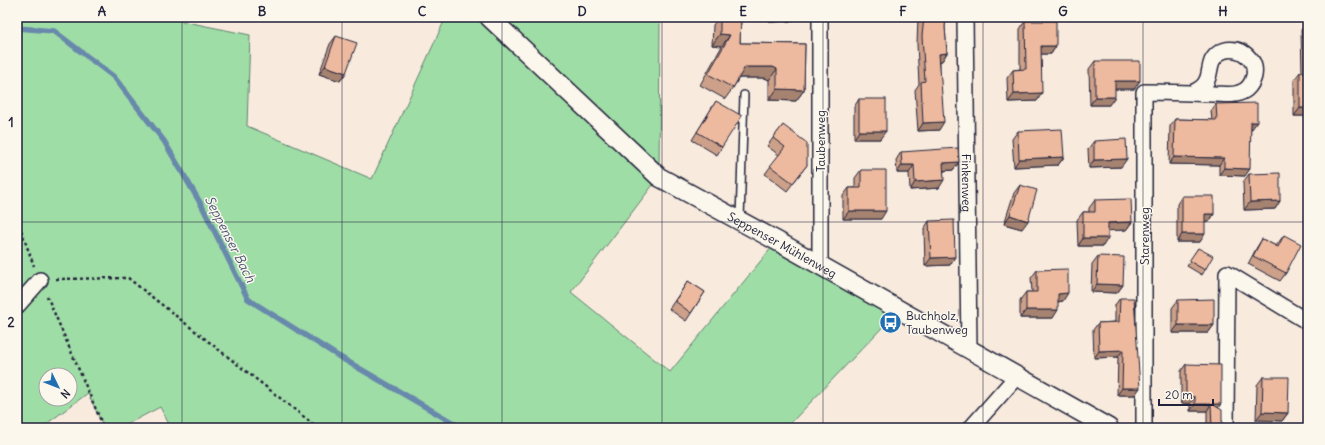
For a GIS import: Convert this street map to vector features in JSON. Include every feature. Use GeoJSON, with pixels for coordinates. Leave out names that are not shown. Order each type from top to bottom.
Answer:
{"type":"FeatureCollection","features":[{"type":"Feature","properties":{"kind":"street","name":"Seppenser Mühlenweg"},"geometry":{"type":"LineString","coordinates":[[489,17],[659,177],[820,265],[1109,428]]}},
{"type":"Feature","properties":{"kind":"street","name":"Taubenweg"},"geometry":{"type":"LineString","coordinates":[[820,17],[820,265]]}},
{"type":"Feature","properties":{"kind":"street","name":"Finkenweg"},"geometry":{"type":"LineString","coordinates":[[966,17],[969,349]]}},
{"type":"Feature","properties":{"kind":"street","name":"Starenweg"},"geometry":{"type":"LineString","coordinates":[[1144,428],[1144,92],[1192,93]]}},
{"type":"Feature","properties":{"kind":"street"},"geometry":{"type":"LineString","coordinates":[[1226,428],[1227,273],[1303,319]]}},
{"type":"Feature","properties":{"kind":"street"},"geometry":{"type":"LineString","coordinates":[[17,306],[40,280]]}},
{"type":"Feature","properties":{"kind":"street"},"geometry":{"type":"LineString","coordinates":[[971,428],[1016,376]]}},
{"type":"Feature","properties":{"kind":"lane"},"geometry":{"type":"LineString","coordinates":[[740,221],[744,95]]}},
{"type":"Feature","properties":{"kind":"path"},"geometry":{"type":"LineString","coordinates":[[17,219],[40,280],[104,428]]}},
{"type":"Feature","properties":{"kind":"path"},"geometry":{"type":"LineString","coordinates":[[40,280],[128,278],[318,428]]}},
{"type":"Feature","properties":{"kind":"green space"},"geometry":{"type":"Polygon","coordinates":[[[17,17],[162,17],[250,35],[247,126],[372,179],[446,17],[660,17],[659,177],[571,292],[670,372],[777,241],[899,310],[786,428],[171,428],[160,407],[120,428],[104,428],[88,393],[78,400],[78,367],[38,367],[38,407],[69,407],[41,428],[17,428],[17,17]]]}},
{"type":"Feature","properties":{"kind":"building"},"geometry":{"type":"Polygon","coordinates":[[[720,17],[741,17],[740,43],[805,44],[804,90],[777,89],[777,69],[773,67],[745,67],[733,88],[708,74],[730,35],[720,34],[720,17]]]}},
{"type":"Feature","properties":{"kind":"building"},"geometry":{"type":"Polygon","coordinates":[[[924,17],[946,17],[945,27],[947,53],[939,54],[944,122],[923,123],[921,82],[925,81],[922,36],[924,17]]]}},
{"type":"Feature","properties":{"kind":"building"},"geometry":{"type":"Polygon","coordinates":[[[1025,21],[1056,21],[1056,46],[1041,46],[1042,93],[1014,94],[1013,70],[1026,69],[1025,21]]]}},
{"type":"Feature","properties":{"kind":"building"},"geometry":{"type":"Polygon","coordinates":[[[1307,22],[1308,22],[1308,72],[1307,22]]]}},
{"type":"Feature","properties":{"kind":"building"},"geometry":{"type":"Polygon","coordinates":[[[336,36],[357,43],[346,73],[325,66],[336,36]]]}},
{"type":"Feature","properties":{"kind":"building"},"geometry":{"type":"Polygon","coordinates":[[[1095,61],[1140,61],[1140,81],[1115,81],[1115,97],[1095,97],[1095,61]]]}},
{"type":"Feature","properties":{"kind":"building"},"geometry":{"type":"Polygon","coordinates":[[[1300,72],[1308,72],[1308,108],[1300,108],[1300,72]]]}},
{"type":"Feature","properties":{"kind":"building"},"geometry":{"type":"Polygon","coordinates":[[[859,99],[886,99],[886,131],[859,131],[859,99]]]}},
{"type":"Feature","properties":{"kind":"building"},"geometry":{"type":"Polygon","coordinates":[[[716,101],[742,116],[722,147],[697,132],[716,101]]]}},
{"type":"Feature","properties":{"kind":"building"},"geometry":{"type":"Polygon","coordinates":[[[1257,103],[1257,122],[1251,122],[1250,169],[1224,168],[1224,158],[1174,157],[1175,119],[1217,120],[1216,104],[1257,103]]]}},
{"type":"Feature","properties":{"kind":"building"},"geometry":{"type":"Polygon","coordinates":[[[783,125],[807,143],[807,165],[793,183],[770,166],[785,147],[773,138],[783,125]]]}},
{"type":"Feature","properties":{"kind":"building"},"geometry":{"type":"Polygon","coordinates":[[[1062,129],[1064,157],[1019,159],[1018,131],[1062,129]]]}},
{"type":"Feature","properties":{"kind":"building"},"geometry":{"type":"Polygon","coordinates":[[[1126,139],[1127,159],[1094,160],[1094,141],[1126,139]]]}},
{"type":"Feature","properties":{"kind":"building"},"geometry":{"type":"Polygon","coordinates":[[[958,148],[959,162],[943,163],[944,180],[915,182],[914,165],[902,165],[901,152],[958,148]]]}},
{"type":"Feature","properties":{"kind":"building"},"geometry":{"type":"Polygon","coordinates":[[[861,170],[886,170],[886,211],[849,211],[849,188],[861,188],[861,170]]]}},
{"type":"Feature","properties":{"kind":"building"},"geometry":{"type":"Polygon","coordinates":[[[1280,173],[1280,201],[1250,202],[1249,174],[1280,173]]]}},
{"type":"Feature","properties":{"kind":"building"},"geometry":{"type":"Polygon","coordinates":[[[1020,185],[1037,190],[1028,221],[1010,215],[1020,185]]]}},
{"type":"Feature","properties":{"kind":"building"},"geometry":{"type":"Polygon","coordinates":[[[1182,196],[1214,196],[1214,214],[1205,214],[1205,234],[1182,234],[1182,196]]]}},
{"type":"Feature","properties":{"kind":"building"},"geometry":{"type":"Polygon","coordinates":[[[1131,199],[1132,222],[1108,223],[1108,238],[1083,238],[1083,212],[1095,212],[1095,200],[1131,199]]]}},
{"type":"Feature","properties":{"kind":"building"},"geometry":{"type":"Polygon","coordinates":[[[954,220],[955,257],[931,258],[929,221],[954,220]]]}},
{"type":"Feature","properties":{"kind":"building"},"geometry":{"type":"Polygon","coordinates":[[[1284,235],[1301,244],[1286,273],[1253,256],[1262,239],[1278,247],[1284,235]]]}},
{"type":"Feature","properties":{"kind":"building"},"geometry":{"type":"Polygon","coordinates":[[[1198,248],[1213,256],[1205,270],[1189,261],[1198,248]]]}},
{"type":"Feature","properties":{"kind":"building"},"geometry":{"type":"Polygon","coordinates":[[[1098,256],[1124,257],[1123,285],[1097,284],[1098,256]]]}},
{"type":"Feature","properties":{"kind":"building"},"geometry":{"type":"Polygon","coordinates":[[[1068,269],[1068,293],[1058,294],[1058,310],[1026,310],[1026,292],[1037,292],[1037,270],[1068,269]]]}},
{"type":"Feature","properties":{"kind":"building"},"geometry":{"type":"Polygon","coordinates":[[[688,281],[705,292],[691,313],[675,301],[688,281]]]}},
{"type":"Feature","properties":{"kind":"building"},"geometry":{"type":"Polygon","coordinates":[[[1120,298],[1134,298],[1140,388],[1122,388],[1123,350],[1099,351],[1098,323],[1119,322],[1120,298]]]}},
{"type":"Feature","properties":{"kind":"building"},"geometry":{"type":"Polygon","coordinates":[[[1214,299],[1214,325],[1178,325],[1178,300],[1214,299]]]}},
{"type":"Feature","properties":{"kind":"building"},"geometry":{"type":"Polygon","coordinates":[[[1186,364],[1221,365],[1221,404],[1212,404],[1222,410],[1222,421],[1226,428],[1212,428],[1211,404],[1195,404],[1195,397],[1186,396],[1186,364]]]}},
{"type":"Feature","properties":{"kind":"building"},"geometry":{"type":"Polygon","coordinates":[[[1263,377],[1289,377],[1288,413],[1262,412],[1263,377]]]}},
{"type":"Feature","properties":{"kind":"building"},"geometry":{"type":"Polygon","coordinates":[[[1240,422],[1249,428],[1236,428],[1240,422]]]}},
{"type":"Feature","properties":{"kind":"waterway","name":"Seppenser Bach"},"geometry":{"type":"LineString","coordinates":[[17,28],[54,31],[114,77],[164,141],[202,206],[248,299],[338,356],[462,428]]}},
{"type":"Feature","properties":{"kind":"place","name":"Buchholz, Taubenweg"},"geometry":{"type":"Point","coordinates":[891,322]}}]}
